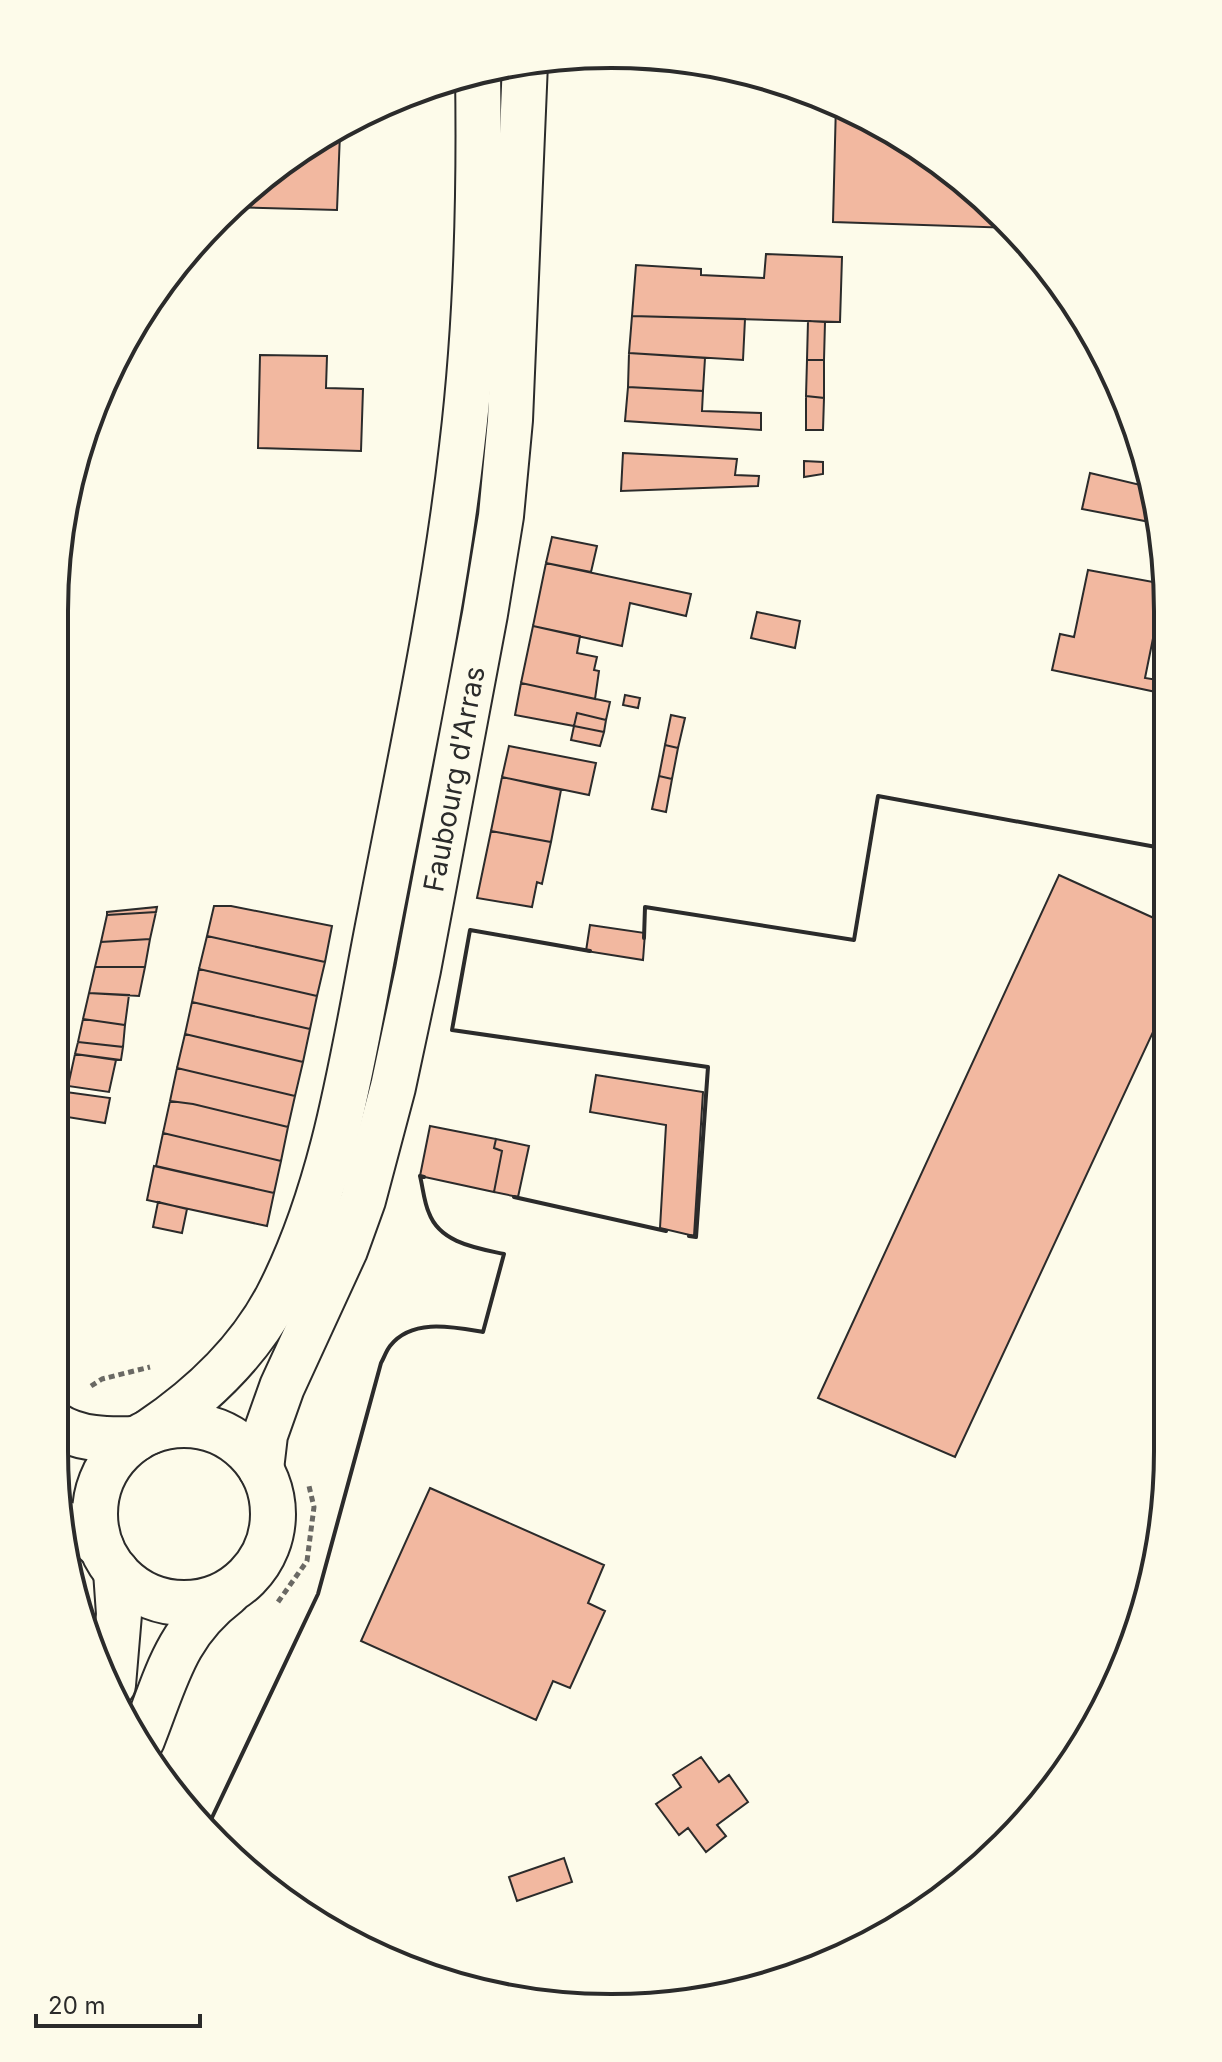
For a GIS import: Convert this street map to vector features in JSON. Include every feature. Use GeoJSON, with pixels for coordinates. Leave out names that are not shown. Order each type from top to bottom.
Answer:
{"type":"FeatureCollection","features":[{"type":"Feature","properties":{"kind":"main road","name":"Faubourg d'Arras"},"geometry":{"type":"LineString","coordinates":[[261,1469],[265,1435],[282,1387],[345,1250],[363,1200],[393,1087],[418,970],[480,645],[499,529],[510,420],[524,75]]}},
{"type":"Feature","properties":{"kind":"main road","name":"Faubourg d'Arras"},"geometry":{"type":"LineString","coordinates":[[142,1436],[171,1418],[221,1375],[265,1319],[308,1231],[330,1157],[433,644],[455,502],[474,316],[478,85]]}},
{"type":"Feature","properties":{"kind":"main road"},"geometry":{"type":"LineString","coordinates":[[114,1670],[119,1614],[94,1547],[98,1493],[108,1468],[116,1457],[142,1436],[162,1427],[191,1425],[218,1432],[243,1447],[261,1469],[272,1495],[274,1509],[270,1536],[259,1562],[241,1583],[195,1622],[170,1666],[146,1730]]}},
{"type":"Feature","properties":{"kind":"main road"},"geometry":{"type":"LineString","coordinates":[[68,1430],[97,1438],[142,1436]]}},
{"type":"Feature","properties":{"kind":"main road"},"geometry":{"type":"LineString","coordinates":[[94,1547],[136,1589],[149,1596],[176,1603],[203,1601],[230,1591]]}},
{"type":"Feature","properties":{"kind":"path"},"geometry":{"type":"LineString","coordinates":[[68,1411],[75,1400],[102,1379],[159,1364]]}},
{"type":"Feature","properties":{"kind":"building"},"geometry":{"type":"Polygon","coordinates":[[[836,117],[882,141],[942,180],[995,227],[833,222],[836,117]]]}},
{"type":"Feature","properties":{"kind":"building"},"geometry":{"type":"Polygon","coordinates":[[[340,141],[337,210],[248,208],[280,180],[340,141]]]}},
{"type":"Feature","properties":{"kind":"building"},"geometry":{"type":"Polygon","coordinates":[[[766,254],[842,257],[840,322],[632,316],[636,265],[701,269],[701,275],[764,278],[766,254]]]}},
{"type":"Feature","properties":{"kind":"building"},"geometry":{"type":"Polygon","coordinates":[[[632,316],[745,319],[743,360],[629,353],[632,316]]]}},
{"type":"Feature","properties":{"kind":"building"},"geometry":{"type":"Polygon","coordinates":[[[808,321],[825,322],[824,360],[807,360],[808,321]]]}},
{"type":"Feature","properties":{"kind":"building"},"geometry":{"type":"Polygon","coordinates":[[[629,353],[705,358],[703,391],[628,387],[629,353]]]}},
{"type":"Feature","properties":{"kind":"building"},"geometry":{"type":"Polygon","coordinates":[[[260,355],[327,356],[326,388],[363,389],[361,451],[258,448],[260,355]]]}},
{"type":"Feature","properties":{"kind":"building"},"geometry":{"type":"Polygon","coordinates":[[[807,360],[824,360],[824,398],[806,396],[807,360]]]}},
{"type":"Feature","properties":{"kind":"building"},"geometry":{"type":"Polygon","coordinates":[[[628,387],[703,391],[702,411],[761,413],[761,430],[625,421],[628,387]]]}},
{"type":"Feature","properties":{"kind":"building"},"geometry":{"type":"Polygon","coordinates":[[[806,396],[824,398],[823,430],[806,430],[806,396]]]}},
{"type":"Feature","properties":{"kind":"building"},"geometry":{"type":"Polygon","coordinates":[[[623,453],[737,459],[735,475],[759,476],[758,486],[621,491],[623,453]]]}},
{"type":"Feature","properties":{"kind":"building"},"geometry":{"type":"Polygon","coordinates":[[[804,461],[823,462],[823,474],[804,477],[804,461]]]}},
{"type":"Feature","properties":{"kind":"building"},"geometry":{"type":"Polygon","coordinates":[[[1090,473],[1139,485],[1146,521],[1082,509],[1090,473]]]}},
{"type":"Feature","properties":{"kind":"building"},"geometry":{"type":"Polygon","coordinates":[[[552,537],[597,546],[591,572],[546,563],[552,537]]]}},
{"type":"Feature","properties":{"kind":"building"},"geometry":{"type":"Polygon","coordinates":[[[546,563],[691,594],[686,616],[630,603],[622,646],[533,626],[546,563]]]}},
{"type":"Feature","properties":{"kind":"building"},"geometry":{"type":"Polygon","coordinates":[[[1088,570],[1153,582],[1154,633],[1145,678],[1154,679],[1154,692],[1052,670],[1060,634],[1074,637],[1088,570]]]}},
{"type":"Feature","properties":{"kind":"building"},"geometry":{"type":"Polygon","coordinates":[[[757,612],[800,621],[795,648],[751,638],[757,612]]]}},
{"type":"Feature","properties":{"kind":"building"},"geometry":{"type":"Polygon","coordinates":[[[533,626],[580,636],[577,653],[597,657],[594,670],[599,671],[595,699],[521,683],[533,626]]]}},
{"type":"Feature","properties":{"kind":"building"},"geometry":{"type":"Polygon","coordinates":[[[521,683],[610,702],[606,720],[577,713],[574,726],[515,715],[521,683]]]}},
{"type":"Feature","properties":{"kind":"building"},"geometry":{"type":"Polygon","coordinates":[[[625,695],[640,698],[638,708],[623,705],[625,695]]]}},
{"type":"Feature","properties":{"kind":"building"},"geometry":{"type":"Polygon","coordinates":[[[577,713],[606,720],[604,732],[574,726],[577,713]]]}},
{"type":"Feature","properties":{"kind":"building"},"geometry":{"type":"Polygon","coordinates":[[[671,715],[685,718],[678,748],[665,745],[671,715]]]}},
{"type":"Feature","properties":{"kind":"building"},"geometry":{"type":"Polygon","coordinates":[[[574,726],[604,732],[600,746],[571,740],[574,726]]]}},
{"type":"Feature","properties":{"kind":"building"},"geometry":{"type":"Polygon","coordinates":[[[665,745],[678,748],[672,779],[659,776],[665,745]]]}},
{"type":"Feature","properties":{"kind":"building"},"geometry":{"type":"Polygon","coordinates":[[[509,746],[596,763],[589,795],[502,777],[509,746]]]}},
{"type":"Feature","properties":{"kind":"building"},"geometry":{"type":"Polygon","coordinates":[[[659,776],[672,779],[666,812],[652,809],[659,776]]]}},
{"type":"Feature","properties":{"kind":"building"},"geometry":{"type":"Polygon","coordinates":[[[502,777],[561,790],[551,842],[491,831],[502,777]]]}},
{"type":"Feature","properties":{"kind":"building"},"geometry":{"type":"Polygon","coordinates":[[[491,831],[551,842],[542,884],[537,882],[532,907],[477,898],[491,831]]]}},
{"type":"Feature","properties":{"kind":"building"},"geometry":{"type":"Polygon","coordinates":[[[1059,875],[1154,918],[1154,1030],[955,1457],[818,1398],[1059,875]]]}},
{"type":"Feature","properties":{"kind":"building"},"geometry":{"type":"Polygon","coordinates":[[[214,906],[231,906],[332,926],[325,962],[207,936],[214,906]]]}},
{"type":"Feature","properties":{"kind":"building"},"geometry":{"type":"Polygon","coordinates":[[[157,907],[156,912],[107,915],[107,912],[157,907]]]}},
{"type":"Feature","properties":{"kind":"building"},"geometry":{"type":"Polygon","coordinates":[[[156,912],[150,939],[101,942],[107,915],[156,912]]]}},
{"type":"Feature","properties":{"kind":"building"},"geometry":{"type":"Polygon","coordinates":[[[590,925],[645,933],[643,960],[586,951],[590,925]]]}},
{"type":"Feature","properties":{"kind":"building"},"geometry":{"type":"Polygon","coordinates":[[[207,936],[325,962],[317,996],[199,969],[207,936]]]}},
{"type":"Feature","properties":{"kind":"building"},"geometry":{"type":"Polygon","coordinates":[[[150,939],[145,967],[95,967],[101,942],[150,939]]]}},
{"type":"Feature","properties":{"kind":"building"},"geometry":{"type":"Polygon","coordinates":[[[95,967],[145,967],[139,996],[89,993],[95,967]]]}},
{"type":"Feature","properties":{"kind":"building"},"geometry":{"type":"Polygon","coordinates":[[[199,969],[317,996],[310,1029],[192,1002],[199,969]]]}},
{"type":"Feature","properties":{"kind":"building"},"geometry":{"type":"Polygon","coordinates":[[[89,993],[129,995],[125,1025],[83,1019],[89,993]]]}},
{"type":"Feature","properties":{"kind":"building"},"geometry":{"type":"Polygon","coordinates":[[[192,1002],[310,1029],[303,1062],[185,1034],[192,1002]]]}},
{"type":"Feature","properties":{"kind":"building"},"geometry":{"type":"Polygon","coordinates":[[[83,1019],[125,1025],[123,1047],[78,1042],[83,1019]]]}},
{"type":"Feature","properties":{"kind":"building"},"geometry":{"type":"Polygon","coordinates":[[[185,1034],[303,1062],[295,1096],[177,1068],[185,1034]]]}},
{"type":"Feature","properties":{"kind":"building"},"geometry":{"type":"Polygon","coordinates":[[[78,1042],[123,1047],[121,1060],[75,1054],[78,1042]]]}},
{"type":"Feature","properties":{"kind":"building"},"geometry":{"type":"Polygon","coordinates":[[[75,1054],[116,1060],[109,1092],[68,1086],[75,1054]]]}},
{"type":"Feature","properties":{"kind":"building"},"geometry":{"type":"Polygon","coordinates":[[[177,1068],[295,1096],[288,1127],[170,1101],[177,1068]]]}},
{"type":"Feature","properties":{"kind":"building"},"geometry":{"type":"Polygon","coordinates":[[[596,1075],[703,1092],[694,1236],[660,1228],[666,1125],[590,1112],[596,1075]]]}},
{"type":"Feature","properties":{"kind":"building"},"geometry":{"type":"Polygon","coordinates":[[[68,1092],[110,1098],[105,1123],[68,1117],[68,1092]]]}},
{"type":"Feature","properties":{"kind":"building"},"geometry":{"type":"Polygon","coordinates":[[[170,1101],[288,1127],[281,1161],[163,1133],[170,1101]]]}},
{"type":"Feature","properties":{"kind":"building"},"geometry":{"type":"Polygon","coordinates":[[[430,1126],[496,1139],[494,1148],[502,1151],[494,1192],[420,1176],[430,1126]]]}},
{"type":"Feature","properties":{"kind":"building"},"geometry":{"type":"Polygon","coordinates":[[[163,1133],[281,1161],[274,1193],[156,1166],[163,1133]]]}},
{"type":"Feature","properties":{"kind":"building"},"geometry":{"type":"Polygon","coordinates":[[[496,1139],[529,1146],[518,1197],[494,1192],[502,1151],[494,1148],[496,1139]]]}},
{"type":"Feature","properties":{"kind":"building"},"geometry":{"type":"Polygon","coordinates":[[[154,1166],[274,1193],[267,1226],[147,1200],[154,1166]]]}},
{"type":"Feature","properties":{"kind":"building"},"geometry":{"type":"Polygon","coordinates":[[[158,1202],[187,1209],[182,1233],[153,1227],[158,1202]]]}},
{"type":"Feature","properties":{"kind":"building"},"geometry":{"type":"Polygon","coordinates":[[[430,1488],[604,1565],[588,1603],[605,1611],[570,1688],[553,1681],[536,1720],[361,1641],[430,1488]]]}},
{"type":"Feature","properties":{"kind":"building"},"geometry":{"type":"Polygon","coordinates":[[[701,1757],[719,1782],[729,1775],[748,1802],[717,1825],[726,1836],[706,1852],[688,1828],[679,1835],[656,1804],[681,1787],[673,1775],[701,1757]]]}},
{"type":"Feature","properties":{"kind":"building"},"geometry":{"type":"Polygon","coordinates":[[[564,1858],[572,1882],[517,1901],[509,1877],[564,1858]]]}},
{"type":"Feature","properties":{"kind":"wall"},"geometry":{"type":"LineString","coordinates":[[644,938],[645,907],[854,940],[878,796],[1154,847]]}},
{"type":"Feature","properties":{"kind":"wall"},"geometry":{"type":"LineString","coordinates":[[590,951],[470,930],[452,1030],[708,1067],[696,1237],[689,1236]]}},
{"type":"Feature","properties":{"kind":"wall"},"geometry":{"type":"LineString","coordinates":[[212,1818],[318,1594],[387,1350],[399,1337],[421,1328],[446,1327],[483,1332],[504,1254],[460,1242],[442,1231],[427,1209],[420,1176],[424,1177]]}},
{"type":"Feature","properties":{"kind":"wall"},"geometry":{"type":"LineString","coordinates":[[514,1197],[666,1231]]}}]}
